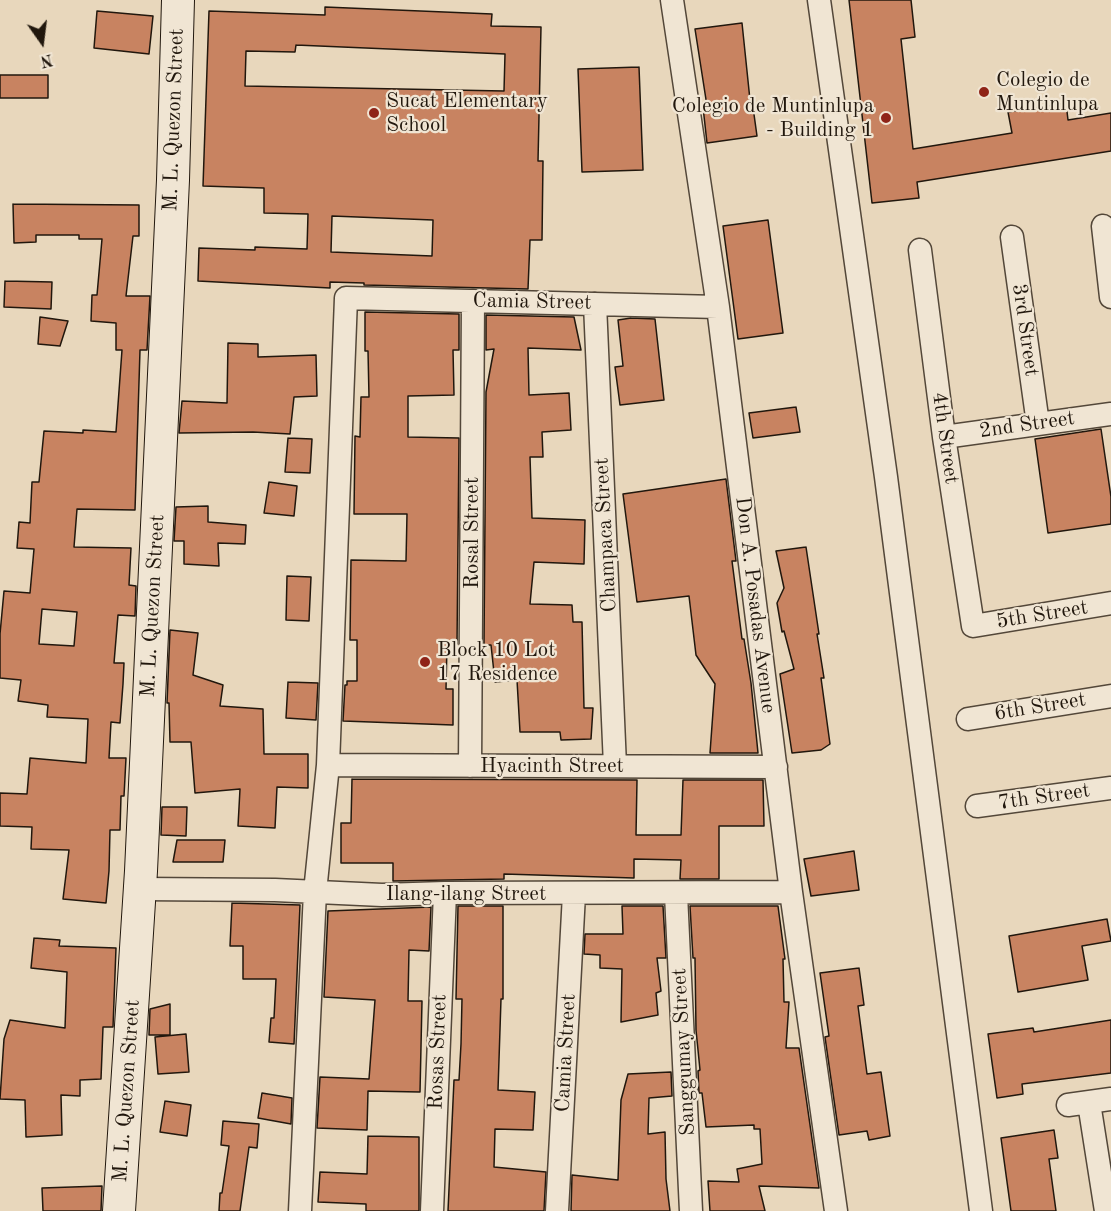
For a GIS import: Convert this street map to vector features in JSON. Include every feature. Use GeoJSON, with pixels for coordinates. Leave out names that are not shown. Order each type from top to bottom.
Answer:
{"type":"FeatureCollection","features":[{"type":"Feature","properties":{"kind":"main road","name":"M. L. Quezon Street"},"geometry":{"type":"LineString","coordinates":[[119,1211],[140,889],[173,180],[178,0]]}},
{"type":"Feature","properties":{"kind":"street","name":"Don A. Posadas Avenue"},"geometry":{"type":"LineString","coordinates":[[672,0],[718,307],[791,892],[836,1211]]}},
{"type":"Feature","properties":{"kind":"street"},"geometry":{"type":"LineString","coordinates":[[819,0],[886,477],[981,1211]]}},
{"type":"Feature","properties":{"kind":"street"},"geometry":{"type":"LineString","coordinates":[[1103,226],[1111,297]]}},
{"type":"Feature","properties":{"kind":"street","name":"3rd Street"},"geometry":{"type":"LineString","coordinates":[[1012,237],[1038,424]]}},
{"type":"Feature","properties":{"kind":"street","name":"4th Street"},"geometry":{"type":"LineString","coordinates":[[920,250],[944,437],[973,626]]}},
{"type":"Feature","properties":{"kind":"street","name":"Camia Street"},"geometry":{"type":"LineString","coordinates":[[328,765],[346,298],[718,307]]}},
{"type":"Feature","properties":{"kind":"street","name":"Rosal Street"},"geometry":{"type":"LineString","coordinates":[[470,766],[473,301]]}},
{"type":"Feature","properties":{"kind":"street","name":"Champaca Street"},"geometry":{"type":"LineString","coordinates":[[595,304],[615,766]]}},
{"type":"Feature","properties":{"kind":"street","name":"2nd Street"},"geometry":{"type":"LineString","coordinates":[[944,437],[1111,414]]}},
{"type":"Feature","properties":{"kind":"street","name":"5th Street"},"geometry":{"type":"LineString","coordinates":[[973,626],[1111,603]]}},
{"type":"Feature","properties":{"kind":"street","name":"6th Street"},"geometry":{"type":"LineString","coordinates":[[968,718],[1111,696]]}},
{"type":"Feature","properties":{"kind":"street"},"geometry":{"type":"LineString","coordinates":[[300,1211],[315,892],[328,765]]}},
{"type":"Feature","properties":{"kind":"street","name":"Hyacinth Street"},"geometry":{"type":"LineString","coordinates":[[328,765],[776,767]]}},
{"type":"Feature","properties":{"kind":"street","name":"7th Street"},"geometry":{"type":"LineString","coordinates":[[976,806],[1111,788]]}},
{"type":"Feature","properties":{"kind":"street","name":"Ilang-ilang Street"},"geometry":{"type":"LineString","coordinates":[[140,889],[382,895],[791,892]]}},
{"type":"Feature","properties":{"kind":"street","name":"Rosas Street"},"geometry":{"type":"LineString","coordinates":[[432,1211],[445,893]]}},
{"type":"Feature","properties":{"kind":"street","name":"Camia Street"},"geometry":{"type":"LineString","coordinates":[[557,1211],[574,894]]}},
{"type":"Feature","properties":{"kind":"street","name":"Sanggumay Street"},"geometry":{"type":"LineString","coordinates":[[676,894],[691,1211]]}},
{"type":"Feature","properties":{"kind":"street"},"geometry":{"type":"LineString","coordinates":[[1107,1211],[1078,1104],[1111,1099]]}},
{"type":"Feature","properties":{"kind":"building"},"geometry":{"type":"Polygon","coordinates":[[[849,0],[911,0],[915,37],[901,39],[913,149],[1012,133],[1008,112],[1066,103],[1068,120],[1111,113],[1111,151],[917,182],[919,198],[872,203],[849,0]]]}},
{"type":"Feature","properties":{"kind":"building","name":"Sucat Elementary School"},"geometry":{"type":"Polygon","coordinates":[[[325,7],[492,14],[491,26],[541,27],[538,161],[543,161],[542,240],[530,240],[528,289],[330,282],[330,288],[198,281],[199,248],[307,249],[308,214],[264,213],[264,188],[203,186],[209,11],[325,15],[325,7]],[[296,45],[295,52],[246,51],[245,86],[504,91],[505,54],[296,45]],[[332,216],[331,252],[432,256],[433,220],[332,216]]]}},
{"type":"Feature","properties":{"kind":"building"},"geometry":{"type":"Polygon","coordinates":[[[97,11],[153,16],[149,54],[94,48],[97,11]]]}},
{"type":"Feature","properties":{"kind":"building"},"geometry":{"type":"Polygon","coordinates":[[[742,23],[750,100],[752,100],[757,136],[707,143],[703,107],[707,106],[695,29],[742,23]]]}},
{"type":"Feature","properties":{"kind":"building"},"geometry":{"type":"Polygon","coordinates":[[[639,67],[643,170],[582,172],[578,69],[639,67]]]}},
{"type":"Feature","properties":{"kind":"building"},"geometry":{"type":"Polygon","coordinates":[[[0,75],[48,75],[48,98],[0,98],[0,75]]]}},
{"type":"Feature","properties":{"kind":"building"},"geometry":{"type":"Polygon","coordinates":[[[13,204],[139,205],[139,236],[133,236],[126,296],[150,296],[147,350],[140,350],[135,510],[77,509],[74,547],[131,548],[129,585],[136,586],[135,616],[118,615],[114,663],[124,663],[123,684],[120,723],[111,722],[109,758],[126,758],[124,796],[121,796],[120,830],[110,830],[106,903],[63,899],[69,850],[31,849],[32,827],[0,826],[0,793],[27,794],[30,758],[86,763],[88,719],[47,717],[48,705],[18,701],[21,680],[0,678],[0,634],[4,591],[30,593],[34,549],[17,548],[19,522],[30,523],[32,482],[39,482],[44,431],[116,432],[122,350],[116,350],[116,323],[91,321],[92,295],[97,295],[102,239],[79,239],[79,235],[36,235],[36,242],[14,243],[13,204]],[[42,609],[39,644],[74,646],[77,612],[42,609]]]}},
{"type":"Feature","properties":{"kind":"building"},"geometry":{"type":"Polygon","coordinates":[[[768,220],[783,333],[738,339],[723,226],[768,220]]]}},
{"type":"Feature","properties":{"kind":"building"},"geometry":{"type":"Polygon","coordinates":[[[5,281],[52,282],[51,309],[4,307],[5,281]]]}},
{"type":"Feature","properties":{"kind":"building"},"geometry":{"type":"Polygon","coordinates":[[[365,312],[459,314],[459,350],[453,350],[454,395],[408,396],[408,437],[459,438],[457,644],[447,644],[446,689],[453,689],[453,725],[343,721],[345,685],[347,681],[357,681],[357,640],[350,640],[351,560],[406,561],[407,514],[354,514],[355,436],[360,437],[361,397],[369,397],[368,351],[365,351],[365,312]]]}},
{"type":"Feature","properties":{"kind":"building"},"geometry":{"type":"Polygon","coordinates":[[[486,315],[574,317],[581,350],[528,348],[529,395],[569,393],[571,430],[542,432],[543,457],[530,457],[532,518],[585,520],[584,564],[534,562],[530,604],[572,605],[573,622],[582,622],[584,708],[593,708],[591,739],[561,740],[560,732],[520,732],[517,680],[495,682],[491,645],[484,645],[486,392],[494,349],[486,350],[486,315]]]}},
{"type":"Feature","properties":{"kind":"building"},"geometry":{"type":"Polygon","coordinates":[[[40,317],[68,321],[60,346],[38,344],[40,317]]]}},
{"type":"Feature","properties":{"kind":"building"},"geometry":{"type":"Polygon","coordinates":[[[655,319],[664,400],[620,405],[615,367],[623,366],[618,320],[655,319]]]}},
{"type":"Feature","properties":{"kind":"building"},"geometry":{"type":"Polygon","coordinates":[[[228,343],[258,344],[258,357],[316,355],[317,396],[294,397],[290,434],[179,433],[182,401],[227,403],[228,343]]]}},
{"type":"Feature","properties":{"kind":"building"},"geometry":{"type":"Polygon","coordinates":[[[796,407],[800,432],[753,438],[749,413],[796,407]]]}},
{"type":"Feature","properties":{"kind":"building"},"geometry":{"type":"Polygon","coordinates":[[[1101,429],[1111,497],[1111,524],[1048,533],[1035,439],[1101,429]]]}},
{"type":"Feature","properties":{"kind":"building"},"geometry":{"type":"Polygon","coordinates":[[[288,438],[312,439],[310,473],[285,472],[288,438]]]}},
{"type":"Feature","properties":{"kind":"building"},"geometry":{"type":"Polygon","coordinates":[[[726,479],[736,561],[732,561],[742,639],[744,639],[751,683],[758,753],[710,753],[715,684],[696,655],[689,596],[637,602],[623,494],[726,479]]]}},
{"type":"Feature","properties":{"kind":"building"},"geometry":{"type":"Polygon","coordinates":[[[269,482],[297,486],[294,516],[264,513],[269,482]]]}},
{"type":"Feature","properties":{"kind":"building"},"geometry":{"type":"Polygon","coordinates":[[[208,506],[208,522],[246,525],[245,544],[218,543],[219,566],[184,564],[184,541],[174,541],[176,507],[208,506]]]}},
{"type":"Feature","properties":{"kind":"building"},"geometry":{"type":"Polygon","coordinates":[[[806,547],[819,634],[817,634],[824,678],[821,678],[830,744],[821,750],[792,753],[780,674],[794,669],[784,631],[782,632],[777,603],[784,588],[776,551],[806,547]]]}},
{"type":"Feature","properties":{"kind":"building"},"geometry":{"type":"Polygon","coordinates":[[[287,576],[311,577],[309,621],[286,620],[287,576]]]}},
{"type":"Feature","properties":{"kind":"building"},"geometry":{"type":"Polygon","coordinates":[[[170,630],[198,633],[193,675],[223,685],[220,706],[263,709],[264,754],[308,754],[308,788],[277,787],[275,828],[238,826],[240,789],[195,793],[191,742],[170,742],[169,703],[167,703],[170,630]]]}},
{"type":"Feature","properties":{"kind":"building"},"geometry":{"type":"Polygon","coordinates":[[[288,682],[318,683],[316,720],[286,718],[288,682]]]}},
{"type":"Feature","properties":{"kind":"building"},"geometry":{"type":"Polygon","coordinates":[[[352,779],[637,780],[636,835],[681,835],[683,780],[763,780],[764,826],[719,826],[719,879],[680,879],[681,860],[634,859],[634,878],[504,874],[504,879],[393,881],[393,863],[341,863],[341,823],[351,823],[352,779]]]}},
{"type":"Feature","properties":{"kind":"building"},"geometry":{"type":"Polygon","coordinates":[[[162,807],[187,807],[186,836],[161,835],[162,807]]]}},
{"type":"Feature","properties":{"kind":"building"},"geometry":{"type":"Polygon","coordinates":[[[177,840],[225,840],[223,862],[173,862],[177,840]]]}},
{"type":"Feature","properties":{"kind":"building"},"geometry":{"type":"Polygon","coordinates":[[[854,851],[859,890],[811,896],[804,859],[854,851]]]}},
{"type":"Feature","properties":{"kind":"building"},"geometry":{"type":"Polygon","coordinates":[[[232,903],[300,905],[294,1044],[269,1042],[271,1018],[274,1018],[276,979],[243,979],[243,946],[230,946],[232,903]]]}},
{"type":"Feature","properties":{"kind":"building"},"geometry":{"type":"Polygon","coordinates":[[[458,906],[503,906],[503,999],[501,999],[498,1090],[535,1092],[533,1130],[495,1129],[494,1167],[546,1172],[544,1211],[448,1211],[454,1080],[459,1080],[461,1044],[462,999],[456,999],[458,906]]]}},
{"type":"Feature","properties":{"kind":"building"},"geometry":{"type":"Polygon","coordinates":[[[622,906],[663,906],[666,958],[657,958],[661,991],[656,993],[658,1015],[621,1022],[622,969],[600,968],[600,955],[584,954],[585,934],[623,934],[622,906]]]}},
{"type":"Feature","properties":{"kind":"building"},"geometry":{"type":"Polygon","coordinates":[[[690,906],[778,906],[785,959],[783,959],[784,1002],[789,1002],[786,1048],[799,1048],[819,1188],[759,1186],[765,1211],[710,1211],[708,1181],[739,1182],[737,1169],[762,1164],[760,1129],[754,1129],[754,1125],[706,1127],[702,1093],[699,1093],[695,958],[693,958],[690,906]]]}},
{"type":"Feature","properties":{"kind":"building"},"geometry":{"type":"Polygon","coordinates":[[[431,907],[429,951],[409,950],[408,1001],[422,1001],[420,1092],[368,1091],[367,1130],[317,1128],[320,1077],[369,1079],[375,1000],[324,997],[328,911],[431,907]]]}},
{"type":"Feature","properties":{"kind":"building"},"geometry":{"type":"Polygon","coordinates":[[[1107,919],[1111,941],[1082,946],[1088,980],[1018,992],[1009,936],[1107,919]]]}},
{"type":"Feature","properties":{"kind":"building"},"geometry":{"type":"Polygon","coordinates":[[[34,938],[60,940],[59,946],[116,948],[113,1027],[103,1027],[101,1079],[80,1080],[80,1096],[61,1095],[62,1135],[26,1137],[25,1100],[0,1099],[4,1039],[10,1020],[65,1028],[67,972],[31,968],[34,938]]]}},
{"type":"Feature","properties":{"kind":"building"},"geometry":{"type":"Polygon","coordinates":[[[859,968],[864,1005],[858,1006],[867,1074],[881,1072],[890,1136],[869,1140],[867,1131],[839,1135],[825,1037],[829,1036],[820,973],[859,968]]]}},
{"type":"Feature","properties":{"kind":"building"},"geometry":{"type":"Polygon","coordinates":[[[170,1004],[170,1035],[149,1035],[150,1009],[170,1004]]]}},
{"type":"Feature","properties":{"kind":"building"},"geometry":{"type":"Polygon","coordinates":[[[1111,1020],[1111,1073],[1022,1084],[1023,1094],[997,1098],[988,1034],[1033,1028],[1034,1032],[1111,1020]]]}},
{"type":"Feature","properties":{"kind":"building"},"geometry":{"type":"Polygon","coordinates":[[[186,1034],[189,1072],[158,1074],[155,1037],[186,1034]]]}},
{"type":"Feature","properties":{"kind":"building"},"geometry":{"type":"Polygon","coordinates":[[[671,1072],[672,1096],[649,1098],[648,1134],[665,1132],[666,1179],[670,1211],[571,1211],[572,1175],[618,1180],[621,1100],[628,1074],[671,1072]]]}},
{"type":"Feature","properties":{"kind":"building"},"geometry":{"type":"Polygon","coordinates":[[[262,1093],[292,1098],[291,1124],[258,1118],[262,1093]]]}},
{"type":"Feature","properties":{"kind":"building"},"geometry":{"type":"Polygon","coordinates":[[[165,1101],[191,1105],[187,1136],[160,1132],[165,1101]]]}},
{"type":"Feature","properties":{"kind":"building"},"geometry":{"type":"Polygon","coordinates":[[[223,1121],[259,1124],[257,1148],[249,1147],[240,1211],[219,1211],[229,1146],[221,1145],[223,1121]]]}},
{"type":"Feature","properties":{"kind":"building"},"geometry":{"type":"Polygon","coordinates":[[[1054,1130],[1058,1158],[1049,1159],[1056,1211],[1011,1211],[1001,1138],[1054,1130]]]}},
{"type":"Feature","properties":{"kind":"building"},"geometry":{"type":"Polygon","coordinates":[[[368,1136],[419,1137],[419,1211],[366,1211],[366,1204],[318,1202],[320,1172],[367,1174],[368,1136]]]}},
{"type":"Feature","properties":{"kind":"building"},"geometry":{"type":"Polygon","coordinates":[[[102,1186],[101,1211],[43,1211],[42,1188],[102,1186]]]}},
{"type":"Feature","properties":{"kind":"place","name":"Colegio de Muntinlupa"},"geometry":{"type":"Point","coordinates":[984,92]}},
{"type":"Feature","properties":{"kind":"place","name":"Sucat Elementary School"},"geometry":{"type":"Point","coordinates":[374,113]}},
{"type":"Feature","properties":{"kind":"place","name":"Colegio de Muntinlupa - Building 1"},"geometry":{"type":"Point","coordinates":[886,118]}},
{"type":"Feature","properties":{"kind":"place","name":"Block 10 Lot 17 Residence"},"geometry":{"type":"Point","coordinates":[425,662]}}]}
